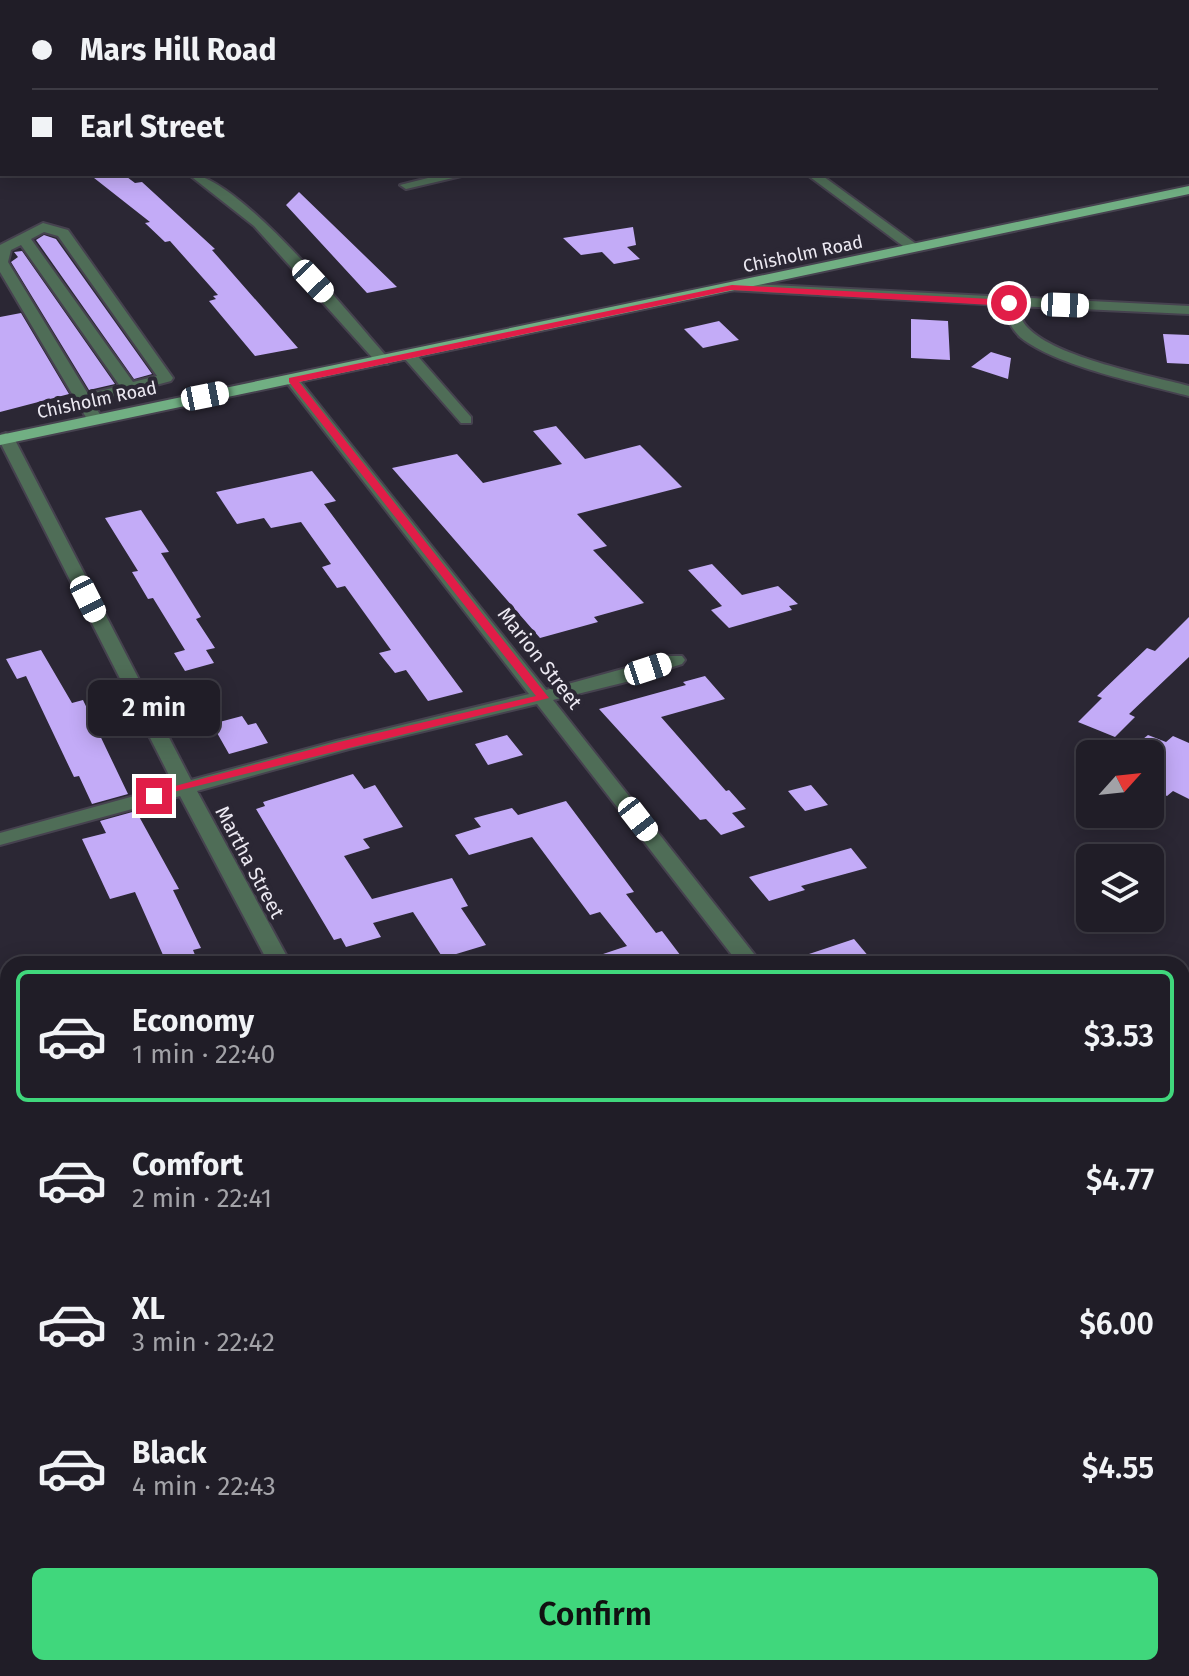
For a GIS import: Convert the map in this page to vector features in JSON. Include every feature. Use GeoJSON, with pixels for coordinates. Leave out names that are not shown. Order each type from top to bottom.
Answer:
{"type":"FeatureCollection","features":[{"type":"Feature","properties":{"kind":"main road","name":"Chisholm Road"},"geometry":{"type":"LineString","coordinates":[[3,439],[1189,190]]}},
{"type":"Feature","properties":{"kind":"street"},"geometry":{"type":"LineString","coordinates":[[197,176],[259,223],[383,361]]}},
{"type":"Feature","properties":{"kind":"street"},"geometry":{"type":"LineString","coordinates":[[406,185],[453,176]]}},
{"type":"Feature","properties":{"kind":"street"},"geometry":{"type":"LineString","coordinates":[[815,176],[916,249]]}},
{"type":"Feature","properties":{"kind":"street"},"geometry":{"type":"LineString","coordinates":[[83,400],[166,378],[63,233],[43,227],[5,248],[1,262],[83,400],[95,419]]}},
{"type":"Feature","properties":{"kind":"street"},"geometry":{"type":"LineString","coordinates":[[23,238],[129,388]]}},
{"type":"Feature","properties":{"kind":"street"},"geometry":{"type":"LineString","coordinates":[[732,287],[1189,310]]}},
{"type":"Feature","properties":{"kind":"street"},"geometry":{"type":"LineString","coordinates":[[1009,303],[1017,324],[1025,334],[1048,348],[1189,391]]}},
{"type":"Feature","properties":{"kind":"street"},"geometry":{"type":"LineString","coordinates":[[409,355],[466,420]]}},
{"type":"Feature","properties":{"kind":"street","name":"Marion Street"},"geometry":{"type":"LineString","coordinates":[[292,380],[745,956]]}},
{"type":"Feature","properties":{"kind":"street","name":"Martha Street"},"geometry":{"type":"LineString","coordinates":[[3,439],[276,956]]}},
{"type":"Feature","properties":{"kind":"street"},"geometry":{"type":"LineString","coordinates":[[0,839],[343,745],[543,698],[676,660]]}},
{"type":"Feature","properties":{"kind":"building"},"geometry":{"type":"Polygon","coordinates":[[[92,176],[126,176],[135,183],[142,182],[215,249],[212,250],[298,348],[255,356],[209,301],[218,295],[170,241],[165,242],[145,223],[150,222],[92,176]]]}},
{"type":"Feature","properties":{"kind":"building"},"geometry":{"type":"Polygon","coordinates":[[[299,192],[397,287],[367,293],[286,205],[299,192]]]}},
{"type":"Feature","properties":{"kind":"building"},"geometry":{"type":"Polygon","coordinates":[[[633,227],[636,245],[627,247],[640,259],[614,264],[602,252],[581,255],[563,238],[633,227]]]}},
{"type":"Feature","properties":{"kind":"building"},"geometry":{"type":"Polygon","coordinates":[[[44,235],[56,239],[152,374],[134,379],[36,240],[44,235]]]}},
{"type":"Feature","properties":{"kind":"building"},"geometry":{"type":"Polygon","coordinates":[[[22,251],[115,384],[89,390],[11,262],[18,257],[14,252],[22,251]]]}},
{"type":"Feature","properties":{"kind":"building"},"geometry":{"type":"Polygon","coordinates":[[[21,313],[69,394],[0,412],[0,317],[21,313]]]}},
{"type":"Feature","properties":{"kind":"building"},"geometry":{"type":"Polygon","coordinates":[[[911,319],[948,321],[950,360],[911,358],[911,319]]]}},
{"type":"Feature","properties":{"kind":"building"},"geometry":{"type":"Polygon","coordinates":[[[719,321],[739,340],[703,348],[684,329],[719,321]]]}},
{"type":"Feature","properties":{"kind":"building"},"geometry":{"type":"Polygon","coordinates":[[[1163,334],[1189,335],[1189,364],[1167,363],[1163,334]]]}},
{"type":"Feature","properties":{"kind":"building"},"geometry":{"type":"Polygon","coordinates":[[[991,352],[1011,358],[1008,379],[971,367],[991,352]]]}},
{"type":"Feature","properties":{"kind":"building"},"geometry":{"type":"Polygon","coordinates":[[[556,426],[585,459],[640,445],[682,487],[577,514],[607,546],[593,550],[644,603],[594,617],[598,622],[540,638],[392,468],[457,454],[483,483],[562,464],[533,431],[556,426]]]}},
{"type":"Feature","properties":{"kind":"building"},"geometry":{"type":"Polygon","coordinates":[[[312,471],[336,501],[324,504],[463,692],[428,701],[406,670],[395,673],[379,653],[391,650],[345,586],[337,588],[322,567],[331,564],[301,522],[271,528],[264,518],[237,524],[216,492],[312,471]]]}},
{"type":"Feature","properties":{"kind":"building"},"geometry":{"type":"Polygon","coordinates":[[[141,510],[169,552],[161,553],[201,617],[196,619],[215,648],[206,650],[214,663],[185,671],[174,653],[185,650],[153,598],[148,599],[132,572],[138,571],[105,518],[141,510]]]}},
{"type":"Feature","properties":{"kind":"building"},"geometry":{"type":"Polygon","coordinates":[[[712,564],[742,595],[778,586],[798,604],[789,606],[792,610],[729,628],[711,610],[722,606],[688,570],[712,564]]]}},
{"type":"Feature","properties":{"kind":"building"},"geometry":{"type":"Polygon","coordinates":[[[1189,617],[1189,657],[1129,714],[1135,717],[1115,737],[1078,722],[1102,698],[1097,696],[1147,648],[1155,651],[1189,617]]]}},
{"type":"Feature","properties":{"kind":"building"},"geometry":{"type":"Polygon","coordinates":[[[41,650],[72,703],[83,700],[128,794],[92,804],[79,776],[74,777],[26,676],[17,679],[6,659],[41,650]]]}},
{"type":"Feature","properties":{"kind":"building"},"geometry":{"type":"Polygon","coordinates":[[[705,676],[725,699],[661,717],[726,791],[729,790],[746,809],[732,813],[745,827],[721,835],[706,819],[700,820],[599,709],[686,685],[683,682],[705,676]]]}},
{"type":"Feature","properties":{"kind":"building"},"geometry":{"type":"Polygon","coordinates":[[[242,716],[248,725],[256,723],[268,743],[229,754],[212,724],[242,716]]]}},
{"type":"Feature","properties":{"kind":"building"},"geometry":{"type":"Polygon","coordinates":[[[507,735],[523,755],[488,765],[475,744],[507,735]]]}},
{"type":"Feature","properties":{"kind":"building"},"geometry":{"type":"Polygon","coordinates":[[[1148,735],[1161,740],[1142,740],[1148,735]]]}},
{"type":"Feature","properties":{"kind":"building"},"geometry":{"type":"Polygon","coordinates":[[[1173,736],[1189,743],[1189,799],[1173,791],[1167,796],[1164,795],[1164,741],[1173,736]]]}},
{"type":"Feature","properties":{"kind":"building"},"geometry":{"type":"Polygon","coordinates":[[[353,774],[364,789],[375,785],[403,827],[363,839],[370,848],[344,856],[372,899],[452,878],[468,906],[461,908],[486,945],[442,956],[413,912],[373,923],[381,937],[346,947],[341,938],[334,940],[256,809],[265,806],[263,802],[353,774]]]}},
{"type":"Feature","properties":{"kind":"building"},"geometry":{"type":"Polygon","coordinates":[[[811,785],[828,805],[805,811],[788,791],[811,785]]]}},
{"type":"Feature","properties":{"kind":"building"},"geometry":{"type":"Polygon","coordinates":[[[566,801],[634,892],[626,894],[656,933],[662,931],[681,956],[597,956],[627,946],[600,912],[590,915],[532,837],[469,855],[455,835],[481,827],[474,818],[512,808],[518,815],[566,801]]]}},
{"type":"Feature","properties":{"kind":"building"},"geometry":{"type":"Polygon","coordinates":[[[136,811],[179,889],[173,890],[201,948],[193,950],[195,956],[163,956],[135,892],[110,899],[82,839],[106,833],[100,821],[136,811]]]}},
{"type":"Feature","properties":{"kind":"building"},"geometry":{"type":"Polygon","coordinates":[[[851,848],[867,868],[801,886],[805,890],[769,901],[749,877],[851,848]]]}},
{"type":"Feature","properties":{"kind":"building"},"geometry":{"type":"Polygon","coordinates":[[[854,939],[868,956],[803,956],[854,939]]]}},
{"type":"Feature","properties":{"kind":"route"},"geometry":{"type":"LineString","coordinates":[[154,796],[343,745],[543,698],[292,380],[732,287],[1009,303]]}}]}
